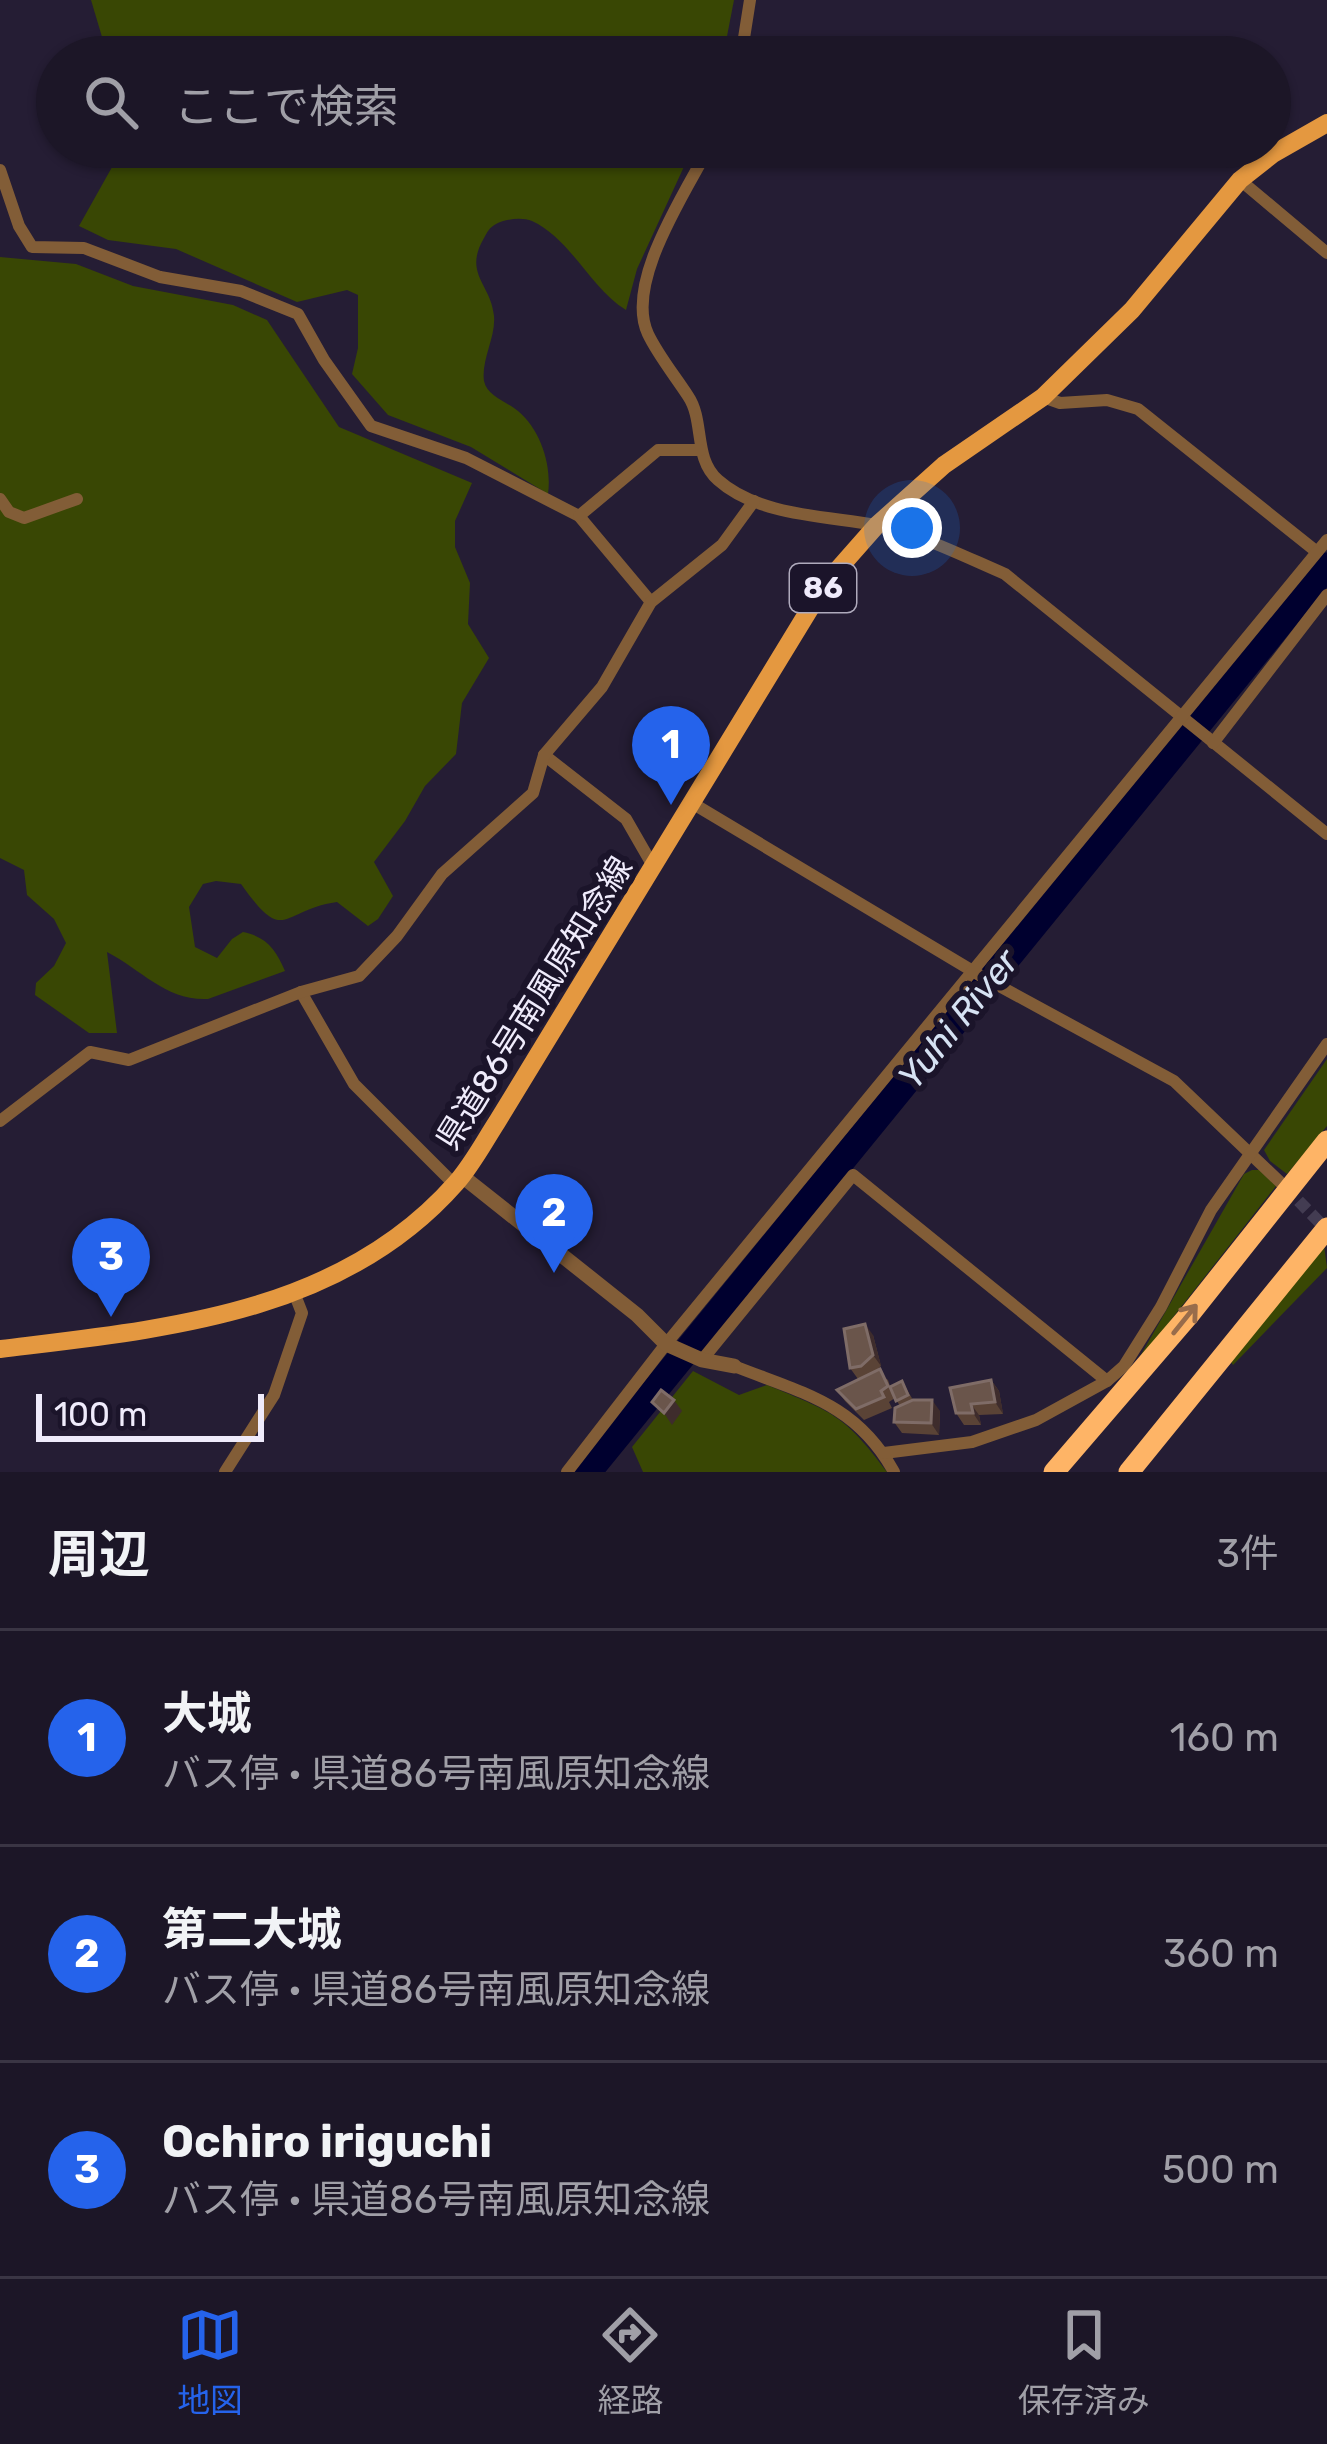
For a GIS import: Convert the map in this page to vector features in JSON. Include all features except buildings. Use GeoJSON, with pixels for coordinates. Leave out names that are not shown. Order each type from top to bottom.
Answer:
{"type":"FeatureCollection","features":[{"type":"Feature","properties":{"kind":"highway"},"geometry":{"type":"LineString","coordinates":[[1054,1472],[1189,1315],[1327,1141]]}},
{"type":"Feature","properties":{"kind":"highway"},"geometry":{"type":"LineString","coordinates":[[1129,1472],[1327,1228]]}},
{"type":"Feature","properties":{"kind":"main road","name":"県道86号南風原知念線"},"geometry":{"type":"LineString","coordinates":[[1291,144],[1327,123]]}},
{"type":"Feature","properties":{"kind":"main road","name":"県道86号南風原知念線"},"geometry":{"type":"LineString","coordinates":[[0,1349],[227,1316],[295,1294],[382,1249],[458,1181],[825,584],[877,525],[944,465],[1043,397],[1132,310],[1240,180],[1255,168]]}},
{"type":"Feature","properties":{"kind":"street"},"geometry":{"type":"LineString","coordinates":[[744,36],[750,0]]}},
{"type":"Feature","properties":{"kind":"street"},"geometry":{"type":"LineString","coordinates":[[698,168],[652,256],[643,305],[646,331],[694,404],[700,450],[717,480],[754,501],[835,521],[877,525],[1004,574],[1327,834]]}},
{"type":"Feature","properties":{"kind":"street"},"geometry":{"type":"LineString","coordinates":[[0,170],[32,247],[84,248],[160,277],[241,291],[298,314],[371,426],[466,458],[579,516],[651,602]]}},
{"type":"Feature","properties":{"kind":"street"},"geometry":{"type":"LineString","coordinates":[[1240,180],[1327,253]]}},
{"type":"Feature","properties":{"kind":"street"},"geometry":{"type":"LineString","coordinates":[[567,1472],[978,975],[1322,546],[1138,409],[1107,400],[1060,404],[1043,397]]}},
{"type":"Feature","properties":{"kind":"street"},"geometry":{"type":"LineString","coordinates":[[579,516],[658,450],[700,450]]}},
{"type":"Feature","properties":{"kind":"street"},"geometry":{"type":"LineString","coordinates":[[0,499],[9,512],[24,518],[77,499]]}},
{"type":"Feature","properties":{"kind":"street"},"geometry":{"type":"LineString","coordinates":[[0,1121],[90,1052],[130,1060],[301,992],[359,976],[397,936],[442,874],[533,793],[544,755],[602,687],[651,602],[722,545],[754,501]]}},
{"type":"Feature","properties":{"kind":"street"},"geometry":{"type":"LineString","coordinates":[[1213,743],[1327,595]]}},
{"type":"Feature","properties":{"kind":"street"},"geometry":{"type":"LineString","coordinates":[[544,755],[626,819],[653,866]]}},
{"type":"Feature","properties":{"kind":"street"},"geometry":{"type":"LineString","coordinates":[[692,802],[978,975],[1174,1081],[1281,1183]]}},
{"type":"Feature","properties":{"kind":"street"},"geometry":{"type":"LineString","coordinates":[[301,992],[354,1084],[458,1181],[637,1315],[670,1346],[839,1408],[884,1453],[894,1472]]}},
{"type":"Feature","properties":{"kind":"street"},"geometry":{"type":"LineString","coordinates":[[884,1453],[972,1442],[1036,1420],[1107,1381],[1124,1366],[1211,1210],[1327,1045]]}},
{"type":"Feature","properties":{"kind":"street"},"geometry":{"type":"LineString","coordinates":[[699,1359],[853,1175],[1107,1381]]}},
{"type":"Feature","properties":{"kind":"street"},"geometry":{"type":"LineString","coordinates":[[225,1472],[274,1395],[302,1313],[295,1294]]}},
{"type":"Feature","properties":{"kind":"green space"},"geometry":{"type":"Polygon","coordinates":[[[91,0],[734,0],[727,36],[102,36],[91,0]]]}},
{"type":"Feature","properties":{"kind":"green space"},"geometry":{"type":"Polygon","coordinates":[[[112,168],[683,168],[637,269],[626,310],[558,239],[532,221],[496,224],[478,250],[477,270],[494,316],[484,381],[489,391],[518,411],[539,438],[548,494],[471,447],[388,415],[352,374],[358,348],[358,295],[347,290],[297,302],[176,249],[108,240],[79,226],[112,168]]]}},
{"type":"Feature","properties":{"kind":"green space"},"geometry":{"type":"Polygon","coordinates":[[[0,257],[76,264],[133,286],[233,305],[267,320],[339,427],[472,483],[455,521],[455,547],[470,583],[468,624],[489,658],[462,703],[456,754],[425,786],[374,862],[393,896],[368,926],[337,902],[276,919],[241,884],[203,884],[189,907],[195,947],[217,958],[243,932],[270,946],[285,971],[208,999],[193,998],[167,990],[107,952],[117,1033],[89,1033],[35,995],[36,983],[54,966],[66,943],[54,919],[27,895],[24,870],[0,858],[0,257]]]}},
{"type":"Feature","properties":{"kind":"green space"},"geometry":{"type":"Polygon","coordinates":[[[1327,1059],[1327,1126],[1287,1174],[1264,1150],[1327,1059]]]}},
{"type":"Feature","properties":{"kind":"green space"},"geometry":{"type":"Polygon","coordinates":[[[1259,1170],[1276,1186],[1134,1367],[1244,1174],[1259,1170]]]}},
{"type":"Feature","properties":{"kind":"green space"},"geometry":{"type":"Polygon","coordinates":[[[1324,1245],[1327,1268],[1233,1365],[1231,1362],[1324,1245]]]}},
{"type":"Feature","properties":{"kind":"green space"},"geometry":{"type":"Polygon","coordinates":[[[693,1371],[739,1395],[767,1385],[822,1409],[847,1426],[887,1472],[643,1472],[632,1447],[693,1371]]]}},
{"type":"Feature","properties":{"kind":"waterway","name":"Yuhi River"},"geometry":{"type":"LineString","coordinates":[[588,1472],[1327,566]]}},
{"type":"Feature","properties":{"kind":"tunnel"},"geometry":{"type":"LineString","coordinates":[[1286,1188],[1327,1230]]}},
{"type":"Feature","properties":{"kind":"place","name":"大城"},"geometry":{"type":"Point","coordinates":[671,805]}},
{"type":"Feature","properties":{"kind":"place","name":"第二大城"},"geometry":{"type":"Point","coordinates":[554,1273]}},
{"type":"Feature","properties":{"kind":"place","name":"Ochiro iriguchi"},"geometry":{"type":"Point","coordinates":[111,1317]}}]}
